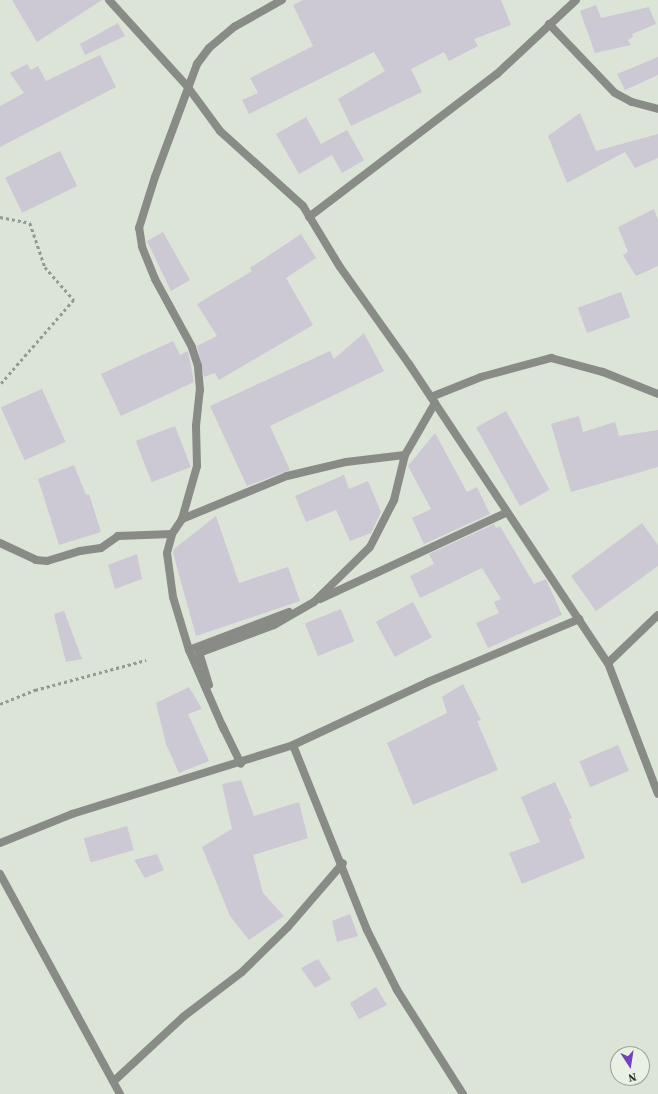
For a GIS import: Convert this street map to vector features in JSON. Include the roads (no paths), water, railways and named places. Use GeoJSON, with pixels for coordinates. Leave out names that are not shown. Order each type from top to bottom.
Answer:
{"type":"FeatureCollection","features":[{"type":"Feature","properties":{"kind":"street"},"geometry":{"type":"LineString","coordinates":[[109,0],[187,86],[220,131],[303,206],[340,267],[433,400],[608,662],[658,794]]}},
{"type":"Feature","properties":{"kind":"street"},"geometry":{"type":"LineString","coordinates":[[241,764],[224,730],[189,650],[173,597],[167,553],[172,534],[182,519],[197,466],[200,390],[198,366],[192,347],[155,279],[142,246],[140,228],[187,86],[197,64],[209,48],[234,27],[282,0]]}},
{"type":"Feature","properties":{"kind":"street"},"geometry":{"type":"LineString","coordinates":[[309,217],[497,74],[576,0]]}},
{"type":"Feature","properties":{"kind":"street"},"geometry":{"type":"LineString","coordinates":[[549,24],[615,93],[632,102],[658,109]]}},
{"type":"Feature","properties":{"kind":"street"},"geometry":{"type":"LineString","coordinates":[[224,730],[199,654],[274,626],[314,602],[374,541],[394,500],[404,455],[433,400],[481,377],[551,358],[604,372],[658,394]]}},
{"type":"Feature","properties":{"kind":"street"},"geometry":{"type":"LineString","coordinates":[[182,519],[287,476],[346,462],[404,455]]}},
{"type":"Feature","properties":{"kind":"street"},"geometry":{"type":"LineString","coordinates":[[189,650],[314,602],[507,512]]}},
{"type":"Feature","properties":{"kind":"street"},"geometry":{"type":"LineString","coordinates":[[0,543],[36,560],[47,561],[80,551],[101,548],[118,536],[172,534]]}},
{"type":"Feature","properties":{"kind":"street"},"geometry":{"type":"LineString","coordinates":[[608,662],[658,615]]}},
{"type":"Feature","properties":{"kind":"street"},"geometry":{"type":"LineString","coordinates":[[0,843],[79,811],[241,764],[293,745],[428,682],[578,618]]}},
{"type":"Feature","properties":{"kind":"street"},"geometry":{"type":"LineString","coordinates":[[293,745],[343,863],[368,930],[397,990],[463,1094]]}},
{"type":"Feature","properties":{"kind":"street"},"geometry":{"type":"LineString","coordinates":[[114,1081],[183,1017],[242,972],[288,927],[343,863]]}},
{"type":"Feature","properties":{"kind":"street"},"geometry":{"type":"LineString","coordinates":[[0,874],[120,1094]]}}]}
